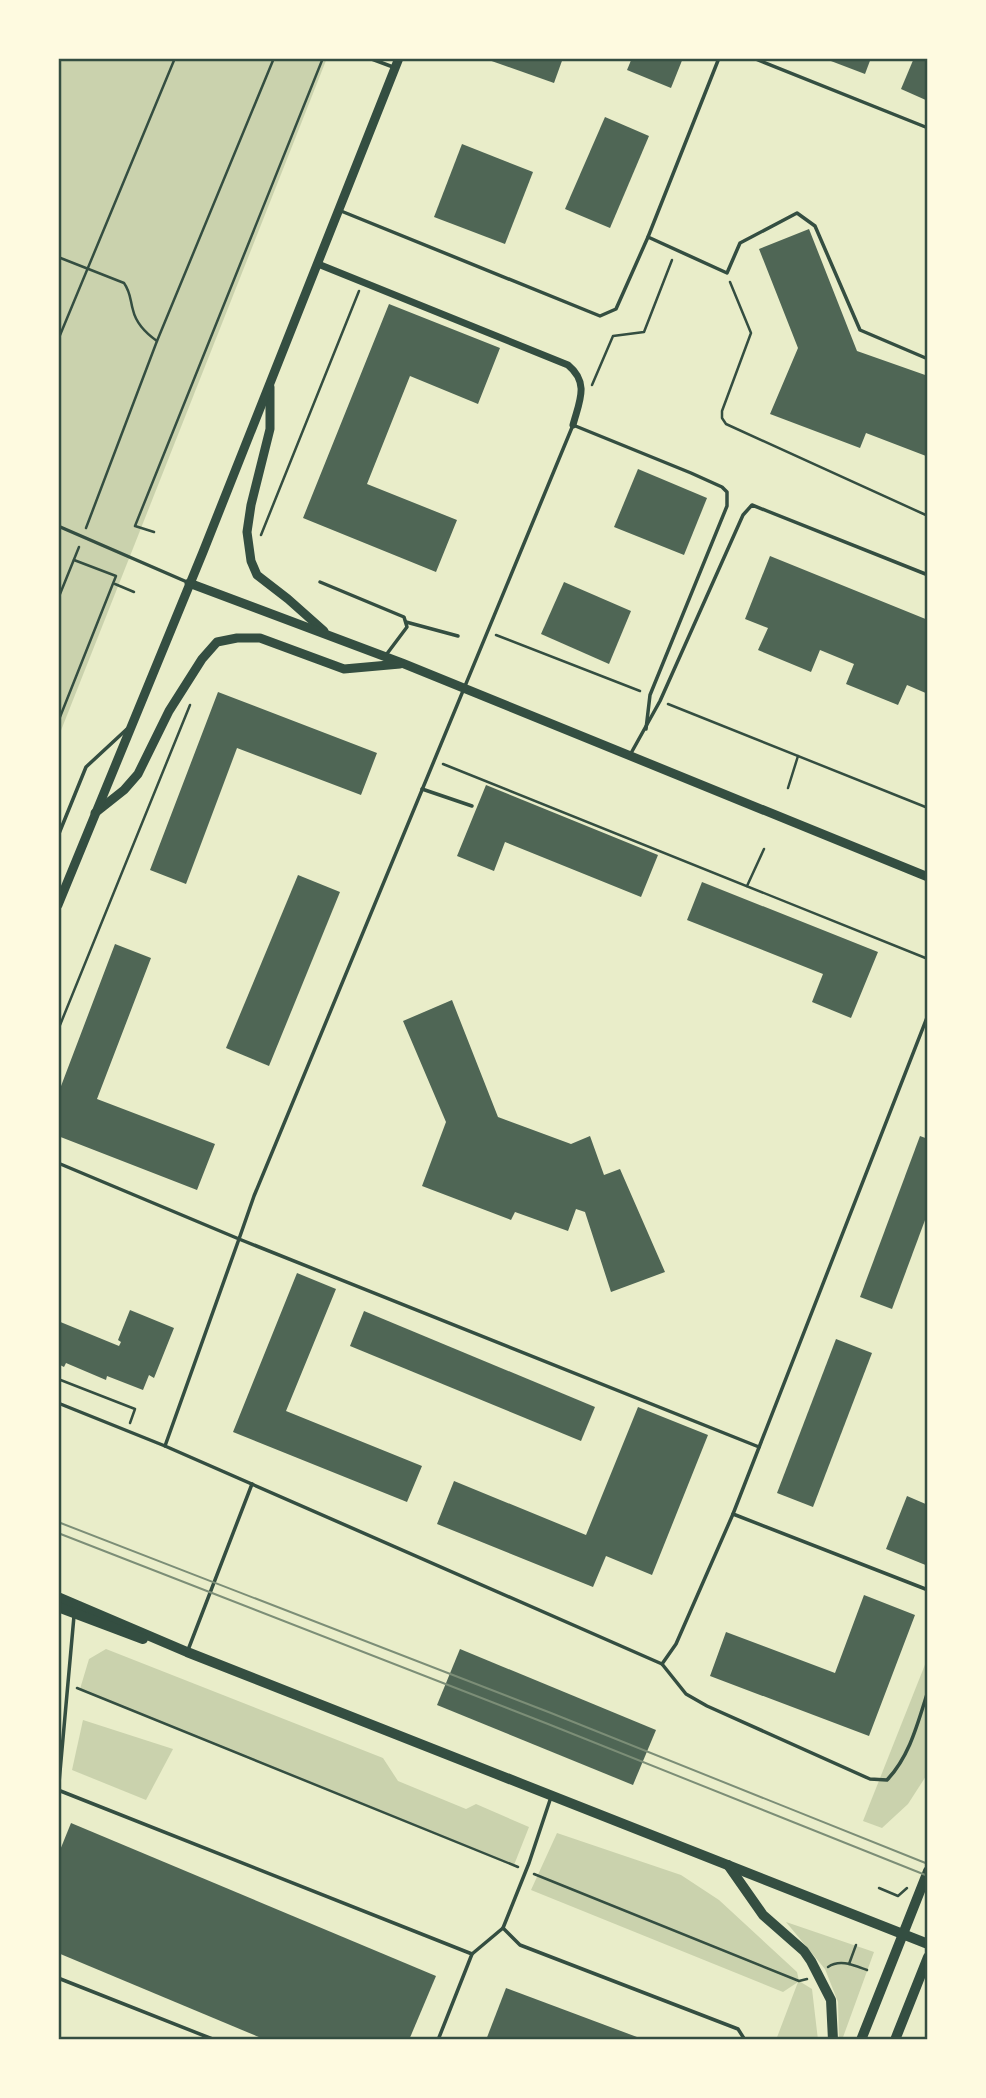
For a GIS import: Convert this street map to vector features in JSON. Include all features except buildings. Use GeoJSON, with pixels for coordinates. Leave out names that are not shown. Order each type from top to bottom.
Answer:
{"type":"FeatureCollection","features":[{"type":"Feature","properties":{"kind":"main road"},"geometry":{"type":"LineString","coordinates":[[58,1597],[187,1652],[928,1944]]}},
{"type":"Feature","properties":{"kind":"main road"},"geometry":{"type":"LineString","coordinates":[[58,1608],[187,1652]]}},
{"type":"Feature","properties":{"kind":"main road"},"geometry":{"type":"LineString","coordinates":[[728,1864],[763,1915],[804,1951],[811,1961],[831,2000],[833,2040]]}},
{"type":"Feature","properties":{"kind":"main road"},"geometry":{"type":"LineString","coordinates":[[861,2040],[928,1871]]}},
{"type":"Feature","properties":{"kind":"main road"},"geometry":{"type":"LineString","coordinates":[[895,2040],[928,1957]]}},
{"type":"Feature","properties":{"kind":"street"},"geometry":{"type":"LineString","coordinates":[[58,905],[397,63]]}},
{"type":"Feature","properties":{"kind":"street"},"geometry":{"type":"LineString","coordinates":[[318,264],[568,365],[578,373],[582,388],[573,425]]}},
{"type":"Feature","properties":{"kind":"street"},"geometry":{"type":"LineString","coordinates":[[270,382],[270,429],[247,532],[251,561],[257,575],[329,636]]}},
{"type":"Feature","properties":{"kind":"street"},"geometry":{"type":"LineString","coordinates":[[189,583],[402,663],[928,877]]}},
{"type":"Feature","properties":{"kind":"street"},"geometry":{"type":"LineString","coordinates":[[94,815],[124,790],[138,774],[179,693],[217,642],[237,638],[260,638],[344,669],[402,663]]}},
{"type":"Feature","properties":{"kind":"lane"},"geometry":{"type":"LineString","coordinates":[[369,58],[397,63]]}},
{"type":"Feature","properties":{"kind":"lane"},"geometry":{"type":"LineString","coordinates":[[340,210],[600,316],[616,309],[648,237],[719,58]]}},
{"type":"Feature","properties":{"kind":"lane"},"geometry":{"type":"LineString","coordinates":[[753,58],[928,128]]}},
{"type":"Feature","properties":{"kind":"lane"},"geometry":{"type":"LineString","coordinates":[[648,237],[727,273],[740,243],[797,214],[815,226],[860,330],[928,359]]}},
{"type":"Feature","properties":{"kind":"lane"},"geometry":{"type":"LineString","coordinates":[[165,1446],[254,1196],[573,425],[691,473],[727,492],[727,506],[650,695],[646,729]]}},
{"type":"Feature","properties":{"kind":"lane"},"geometry":{"type":"LineString","coordinates":[[629,757],[660,701],[743,515],[752,505],[928,575]]}},
{"type":"Feature","properties":{"kind":"lane"},"geometry":{"type":"LineString","coordinates":[[58,526],[84,535],[189,583]]}},
{"type":"Feature","properties":{"kind":"lane"},"geometry":{"type":"LineString","coordinates":[[320,582],[404,617],[407,627],[384,657]]}},
{"type":"Feature","properties":{"kind":"lane"},"geometry":{"type":"LineString","coordinates":[[406,622],[458,636]]}},
{"type":"Feature","properties":{"kind":"lane"},"geometry":{"type":"LineString","coordinates":[[58,836],[86,767],[131,725]]}},
{"type":"Feature","properties":{"kind":"lane"},"geometry":{"type":"LineString","coordinates":[[422,789],[472,806]]}},
{"type":"Feature","properties":{"kind":"lane"},"geometry":{"type":"LineString","coordinates":[[662,1664],[676,1644],[733,1514],[928,1015]]}},
{"type":"Feature","properties":{"kind":"lane"},"geometry":{"type":"LineString","coordinates":[[58,1163],[239,1239],[759,1447]]}},
{"type":"Feature","properties":{"kind":"lane"},"geometry":{"type":"LineString","coordinates":[[58,1403],[252,1483],[644,1654],[662,1664],[685,1694],[870,1779],[887,1780],[898,1769],[908,1750],[928,1691]]}},
{"type":"Feature","properties":{"kind":"lane"},"geometry":{"type":"LineString","coordinates":[[187,1652],[252,1483]]}},
{"type":"Feature","properties":{"kind":"lane"},"geometry":{"type":"LineString","coordinates":[[733,1514],[928,1590]]}},
{"type":"Feature","properties":{"kind":"lane"},"geometry":{"type":"LineString","coordinates":[[74,1614],[58,1791],[472,1954]]}},
{"type":"Feature","properties":{"kind":"lane"},"geometry":{"type":"LineString","coordinates":[[438,2040],[472,1954],[503,1928],[552,1795]]}},
{"type":"Feature","properties":{"kind":"lane"},"geometry":{"type":"LineString","coordinates":[[503,1928],[520,1945],[738,2029],[745,2040]]}},
{"type":"Feature","properties":{"kind":"lane"},"geometry":{"type":"LineString","coordinates":[[58,1978],[215,2040]]}},
{"type":"Feature","properties":{"kind":"path"},"geometry":{"type":"LineString","coordinates":[[58,340],[175,58]]}},
{"type":"Feature","properties":{"kind":"path"},"geometry":{"type":"LineString","coordinates":[[58,599],[157,341],[274,58]]}},
{"type":"Feature","properties":{"kind":"path"},"geometry":{"type":"LineString","coordinates":[[154,532],[135,526],[323,58]]}},
{"type":"Feature","properties":{"kind":"path"},"geometry":{"type":"LineString","coordinates":[[582,388],[592,385],[613,336],[644,332],[676,251]]}},
{"type":"Feature","properties":{"kind":"path"},"geometry":{"type":"LineString","coordinates":[[58,257],[124,284],[130,292],[133,312],[147,334],[157,341]]}},
{"type":"Feature","properties":{"kind":"path"},"geometry":{"type":"LineString","coordinates":[[727,273],[751,333],[722,411],[726,424],[928,516]]}},
{"type":"Feature","properties":{"kind":"path"},"geometry":{"type":"LineString","coordinates":[[261,536],[362,282]]}},
{"type":"Feature","properties":{"kind":"path"},"geometry":{"type":"LineString","coordinates":[[58,722],[116,576],[74,559]]}},
{"type":"Feature","properties":{"kind":"path"},"geometry":{"type":"LineString","coordinates":[[113,583],[134,592]]}},
{"type":"Feature","properties":{"kind":"path"},"geometry":{"type":"LineString","coordinates":[[487,631],[650,695]]}},
{"type":"Feature","properties":{"kind":"path"},"geometry":{"type":"LineString","coordinates":[[58,1030],[192,698]]}},
{"type":"Feature","properties":{"kind":"path"},"geometry":{"type":"LineString","coordinates":[[660,701],[928,808]]}},
{"type":"Feature","properties":{"kind":"path"},"geometry":{"type":"LineString","coordinates":[[788,788],[798,756]]}},
{"type":"Feature","properties":{"kind":"path"},"geometry":{"type":"LineString","coordinates":[[433,760],[928,960]]}},
{"type":"Feature","properties":{"kind":"path"},"geometry":{"type":"LineString","coordinates":[[747,886],[764,849]]}},
{"type":"Feature","properties":{"kind":"path"},"geometry":{"type":"LineString","coordinates":[[58,1379],[135,1409],[128,1431]]}},
{"type":"Feature","properties":{"kind":"path"},"geometry":{"type":"LineString","coordinates":[[68,1684],[799,1981],[807,1979]]}},
{"type":"Feature","properties":{"kind":"path"},"geometry":{"type":"LineString","coordinates":[[879,1888],[898,1896],[911,1885]]}},
{"type":"Feature","properties":{"kind":"path"},"geometry":{"type":"LineString","coordinates":[[849,1964],[856,1945]]}},
{"type":"Feature","properties":{"kind":"path"},"geometry":{"type":"LineString","coordinates":[[825,1969],[835,1962],[867,1970]]}},
{"type":"Feature","properties":{"kind":"green space"},"geometry":{"type":"Polygon","coordinates":[[[58,58],[327,58],[58,738],[58,58]]]}},
{"type":"Feature","properties":{"kind":"green space"},"geometry":{"type":"Polygon","coordinates":[[[106,1649],[383,1758],[398,1781],[466,1809],[476,1804],[529,1827],[514,1865],[80,1689],[89,1659],[106,1649]]]}},
{"type":"Feature","properties":{"kind":"green space"},"geometry":{"type":"Polygon","coordinates":[[[928,1657],[928,1773],[908,1804],[882,1828],[863,1821],[928,1657]]]}},
{"type":"Feature","properties":{"kind":"green space"},"geometry":{"type":"Polygon","coordinates":[[[83,1720],[173,1749],[146,1800],[72,1770],[83,1720]]]}},
{"type":"Feature","properties":{"kind":"green space"},"geometry":{"type":"Polygon","coordinates":[[[557,1833],[681,1875],[719,1900],[797,1972],[799,1981],[812,1989],[818,2040],[776,2040],[798,1982],[783,1992],[531,1890],[557,1833]]]}},
{"type":"Feature","properties":{"kind":"green space"},"geometry":{"type":"Polygon","coordinates":[[[786,1922],[874,1952],[842,2040],[839,2040],[838,2002],[825,1969],[786,1922]]]}},
{"type":"Feature","properties":{"kind":"tram line"},"geometry":{"type":"LineString","coordinates":[[58,1522],[551,1713],[928,1864]]}},
{"type":"Feature","properties":{"kind":"tram line"},"geometry":{"type":"LineString","coordinates":[[58,1533],[928,1876]]}}]}
